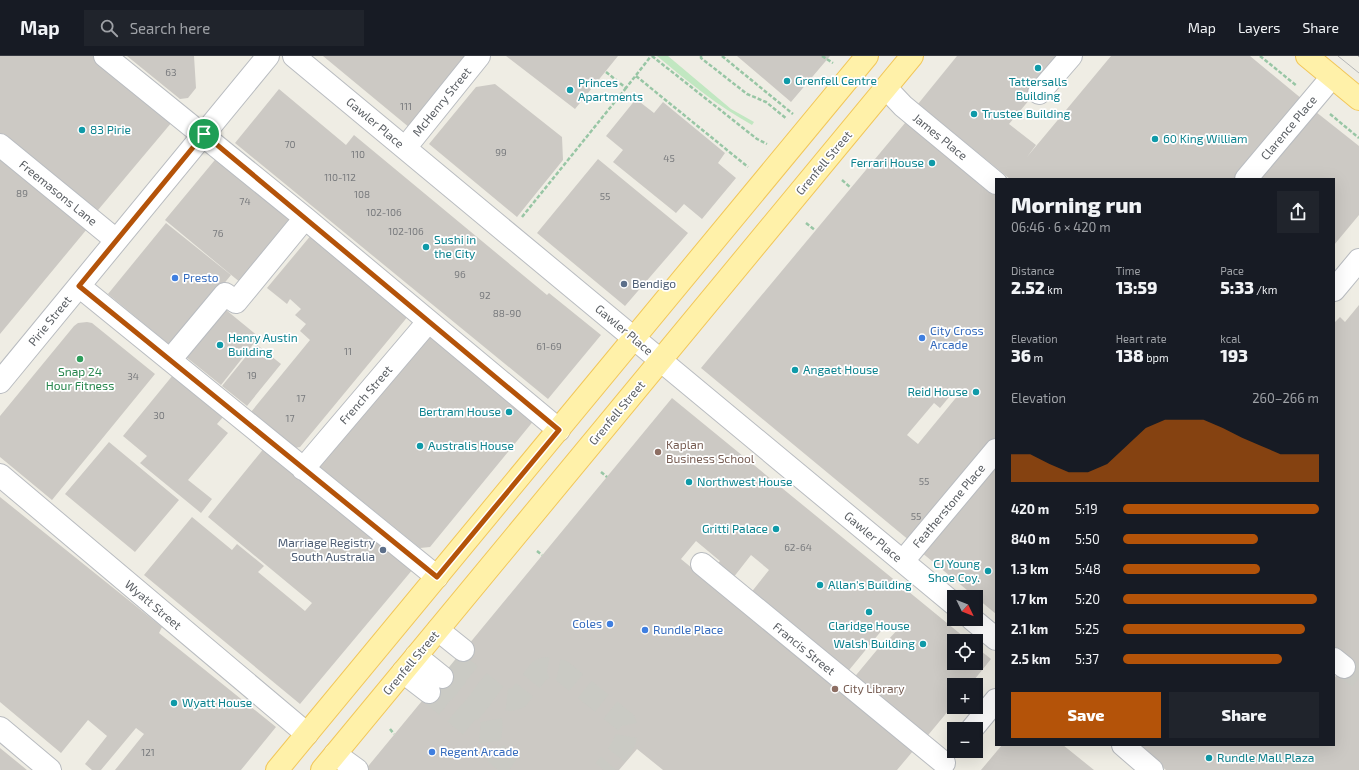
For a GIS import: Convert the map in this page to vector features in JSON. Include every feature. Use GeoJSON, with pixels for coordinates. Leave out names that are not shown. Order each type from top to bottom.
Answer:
{"type":"FeatureCollection","features":[{"type":"Feature","properties":{"kind":"main road"},"geometry":{"type":"LineString","coordinates":[[278,770],[867,56]]}},
{"type":"Feature","properties":{"kind":"main road","name":"Grenfell Street"},"geometry":{"type":"LineString","coordinates":[[328,762],[912,56]]}},
{"type":"Feature","properties":{"kind":"main road"},"geometry":{"type":"LineString","coordinates":[[1306,56],[1359,99]]}},
{"type":"Feature","properties":{"kind":"street"},"geometry":{"type":"LineString","coordinates":[[105,56],[204,134],[559,430]]}},
{"type":"Feature","properties":{"kind":"street","name":"Pirie Street"},"geometry":{"type":"LineString","coordinates":[[0,382],[268,56]]}},
{"type":"Feature","properties":{"kind":"street","name":"Gawler Place"},"geometry":{"type":"LineString","coordinates":[[294,56],[947,598]]}},
{"type":"Feature","properties":{"kind":"street","name":"McHenry Street"},"geometry":{"type":"LineString","coordinates":[[405,148],[479,56]]}},
{"type":"Feature","properties":{"kind":"street"},"geometry":{"type":"LineString","coordinates":[[1039,93],[1070,56]]}},
{"type":"Feature","properties":{"kind":"street","name":"Clarence Place"},"geometry":{"type":"LineString","coordinates":[[1247,178],[1332,77]]}},
{"type":"Feature","properties":{"kind":"street","name":"James Place"},"geometry":{"type":"LineString","coordinates":[[886,88],[903,106],[995,182]]}},
{"type":"Feature","properties":{"kind":"street","name":"Freemasons Lane"},"geometry":{"type":"LineString","coordinates":[[0,145],[116,240]]}},
{"type":"Feature","properties":{"kind":"street"},"geometry":{"type":"LineString","coordinates":[[170,360],[225,294],[236,302],[305,218]]}},
{"type":"Feature","properties":{"kind":"street"},"geometry":{"type":"LineString","coordinates":[[1335,289],[1359,260]]}},
{"type":"Feature","properties":{"kind":"street"},"geometry":{"type":"LineString","coordinates":[[79,286],[437,577]]}},
{"type":"Feature","properties":{"kind":"street","name":"French Street"},"geometry":{"type":"LineString","coordinates":[[303,469],[428,322]]}},
{"type":"Feature","properties":{"kind":"street","name":"Featherstone Place"},"geometry":{"type":"LineString","coordinates":[[903,561],[995,451]]}},
{"type":"Feature","properties":{"kind":"street","name":"Wyatt Street"},"geometry":{"type":"LineString","coordinates":[[0,475],[307,734]]}},
{"type":"Feature","properties":{"kind":"street","name":"Francis Street"},"geometry":{"type":"LineString","coordinates":[[702,564],[945,761]]}},
{"type":"Feature","properties":{"kind":"street"},"geometry":{"type":"LineString","coordinates":[[980,626],[995,638]]}},
{"type":"Feature","properties":{"kind":"street"},"geometry":{"type":"LineString","coordinates":[[422,649],[447,670],[422,649]]}},
{"type":"Feature","properties":{"kind":"street"},"geometry":{"type":"LineString","coordinates":[[978,722],[995,701]]}},
{"type":"Feature","properties":{"kind":"street"},"geometry":{"type":"LineString","coordinates":[[0,728],[50,770]]}},
{"type":"Feature","properties":{"kind":"street"},"geometry":{"type":"LineString","coordinates":[[1123,746],[1152,770]]}},
{"type":"Feature","properties":{"kind":"street"},"geometry":{"type":"LineString","coordinates":[[328,762],[357,770]]}},
{"type":"Feature","properties":{"kind":"path"},"geometry":{"type":"LineString","coordinates":[[518,222],[652,56],[757,139],[771,145]]}},
{"type":"Feature","properties":{"kind":"path"},"geometry":{"type":"LineString","coordinates":[[701,56],[747,94],[766,102],[791,122]]}},
{"type":"Feature","properties":{"kind":"path"},"geometry":{"type":"LineString","coordinates":[[722,56],[796,116]]}},
{"type":"Feature","properties":{"kind":"path"},"geometry":{"type":"LineString","coordinates":[[822,56],[831,61],[828,56]]}},
{"type":"Feature","properties":{"kind":"path"},"geometry":{"type":"LineString","coordinates":[[606,72],[626,88]]}},
{"type":"Feature","properties":{"kind":"path"},"geometry":{"type":"LineString","coordinates":[[636,76],[751,170]]}},
{"type":"Feature","properties":{"kind":"path"},"geometry":{"type":"LineString","coordinates":[[842,180],[851,188]]}},
{"type":"Feature","properties":{"kind":"path"},"geometry":{"type":"LineString","coordinates":[[806,223],[815,230]]}},
{"type":"Feature","properties":{"kind":"path"},"geometry":{"type":"LineString","coordinates":[[602,472],[607,477]]}},
{"type":"Feature","properties":{"kind":"path"},"geometry":{"type":"LineString","coordinates":[[536,551],[542,555]]}},
{"type":"Feature","properties":{"kind":"path"},"geometry":{"type":"LineString","coordinates":[[390,729],[394,734]]}},
{"type":"Feature","properties":{"kind":"green space"},"geometry":{"type":"Polygon","coordinates":[[[657,56],[668,56],[731,109],[754,122],[752,125],[739,118],[691,84],[657,56]]]}},
{"type":"Feature","properties":{"kind":"building","name":"83 Pirie"},"geometry":{"type":"Polygon","coordinates":[[[0,56],[93,56],[172,122],[93,216],[0,139],[0,56]]]}},
{"type":"Feature","properties":{"kind":"building"},"geometry":{"type":"Polygon","coordinates":[[[127,56],[194,56],[196,88],[188,98],[180,99],[127,56]]]}},
{"type":"Feature","properties":{"kind":"building"},"geometry":{"type":"Polygon","coordinates":[[[323,56],[470,56],[410,128],[323,56]]]}},
{"type":"Feature","properties":{"kind":"building","name":"Princes Apartments"},"geometry":{"type":"Polygon","coordinates":[[[506,56],[618,56],[575,109],[506,56]]]}},
{"type":"Feature","properties":{"kind":"building","name":"Grenfell Centre"},"geometry":{"type":"Polygon","coordinates":[[[737,56],[830,56],[791,102],[737,56]]]}},
{"type":"Feature","properties":{"kind":"building","name":"60 King William"},"geometry":{"type":"Polygon","coordinates":[[[957,56],[1061,56],[1026,96],[1030,99],[1009,124],[1036,145],[1027,157],[1111,56],[1250,56],[1302,99],[1236,178],[1009,178],[918,104],[957,56]]]}},
{"type":"Feature","properties":{"kind":"building"},"geometry":{"type":"Polygon","coordinates":[[[495,84],[562,137],[563,160],[517,217],[429,144],[476,87],[495,84]]]}},
{"type":"Feature","properties":{"kind":"building"},"geometry":{"type":"Polygon","coordinates":[[[279,89],[346,145],[354,135],[547,295],[549,293],[601,335],[548,399],[235,143],[279,89]]]}},
{"type":"Feature","properties":{"kind":"building"},"geometry":{"type":"Polygon","coordinates":[[[636,99],[654,113],[663,102],[725,153],[718,163],[736,178],[702,219],[684,204],[676,213],[613,162],[623,150],[606,136],[636,99]]]}},
{"type":"Feature","properties":{"kind":"building"},"geometry":{"type":"Polygon","coordinates":[[[1316,112],[1359,146],[1359,215],[1335,244],[1335,178],[1262,178],[1316,112]]]}},
{"type":"Feature","properties":{"kind":"building"},"geometry":{"type":"Polygon","coordinates":[[[910,117],[995,188],[995,439],[910,541],[701,368],[910,117]],[[955,390],[940,408],[934,403],[907,435],[918,444],[959,394],[955,390]]]}},
{"type":"Feature","properties":{"kind":"building"},"geometry":{"type":"Polygon","coordinates":[[[219,155],[295,218],[241,283],[165,220],[219,155]]]}},
{"type":"Feature","properties":{"kind":"building"},"geometry":{"type":"Polygon","coordinates":[[[0,157],[87,229],[0,334],[0,157]]]}},
{"type":"Feature","properties":{"kind":"building"},"geometry":{"type":"Polygon","coordinates":[[[598,159],[688,233],[625,306],[537,233],[598,159]]]}},
{"type":"Feature","properties":{"kind":"building"},"geometry":{"type":"Polygon","coordinates":[[[166,223],[231,275],[172,347],[108,294],[166,223]]]}},
{"type":"Feature","properties":{"kind":"building"},"geometry":{"type":"Polygon","coordinates":[[[312,234],[409,315],[300,447],[295,448],[251,412],[310,340],[300,331],[306,324],[295,315],[301,309],[290,299],[287,304],[267,288],[312,234]]]}},
{"type":"Feature","properties":{"kind":"building","name":"Henry Austin Building"},"geometry":{"type":"Polygon","coordinates":[[[220,305],[259,337],[221,385],[181,353],[220,305]]]}},
{"type":"Feature","properties":{"kind":"building"},"geometry":{"type":"Polygon","coordinates":[[[1359,305],[1359,770],[1166,770],[1137,746],[1335,746],[1335,677],[1349,662],[1335,651],[1335,322],[1340,317],[1345,322],[1359,305]]]}},
{"type":"Feature","properties":{"kind":"building"},"geometry":{"type":"Polygon","coordinates":[[[78,323],[92,323],[155,374],[52,500],[0,457],[0,416],[74,326],[78,323]]]}},
{"type":"Feature","properties":{"kind":"building","name":"Australis House"},"geometry":{"type":"Polygon","coordinates":[[[431,333],[535,419],[430,547],[420,548],[320,467],[319,455],[431,333]]]}},
{"type":"Feature","properties":{"kind":"building"},"geometry":{"type":"Polygon","coordinates":[[[256,344],[281,364],[247,406],[222,386],[256,344]]]}},
{"type":"Feature","properties":{"kind":"building"},"geometry":{"type":"Polygon","coordinates":[[[173,375],[223,417],[217,424],[228,433],[188,480],[212,499],[201,513],[140,463],[147,456],[123,436],[173,375]]]}},
{"type":"Feature","properties":{"kind":"building"},"geometry":{"type":"Polygon","coordinates":[[[672,398],[947,623],[947,626],[951,626],[960,634],[947,634],[947,670],[982,670],[976,678],[947,678],[947,712],[924,740],[852,680],[886,639],[888,640],[899,628],[897,626],[894,630],[887,624],[845,675],[750,594],[769,570],[751,555],[733,578],[717,564],[720,561],[696,541],[681,559],[913,751],[897,770],[663,770],[637,749],[619,770],[365,770],[672,398]]]}},
{"type":"Feature","properties":{"kind":"building"},"geometry":{"type":"Polygon","coordinates":[[[109,442],[179,500],[135,552],[65,494],[109,442]]]}},
{"type":"Feature","properties":{"kind":"building"},"geometry":{"type":"Polygon","coordinates":[[[265,447],[413,569],[300,704],[144,575],[192,517],[232,550],[237,544],[264,566],[258,572],[305,611],[312,603],[208,517],[265,447]]]}},
{"type":"Feature","properties":{"kind":"building"},"geometry":{"type":"Polygon","coordinates":[[[995,467],[995,613],[983,603],[983,590],[967,590],[921,552],[995,467]]]}},
{"type":"Feature","properties":{"kind":"building"},"geometry":{"type":"Polygon","coordinates":[[[0,497],[162,627],[159,633],[276,727],[241,770],[115,770],[144,734],[136,728],[101,770],[92,770],[85,764],[107,736],[88,720],[61,753],[0,702],[0,497]]]}},
{"type":"Feature","properties":{"kind":"building"},"geometry":{"type":"Polygon","coordinates":[[[983,653],[991,659],[983,669],[983,653]]]}},
{"type":"Feature","properties":{"kind":"building"},"geometry":{"type":"Polygon","coordinates":[[[1001,746],[1064,746],[1094,770],[981,770],[1001,746]]]}},
{"type":"Feature","properties":{"kind":"building"},"geometry":{"type":"Polygon","coordinates":[[[0,748],[27,770],[0,770],[0,748]]]}},
{"type":"Feature","properties":{"kind":"tunnel"},"geometry":{"type":"LineString","coordinates":[[454,661],[502,699],[511,700],[518,698],[540,670],[546,668],[562,671],[625,722],[626,736],[622,748],[604,770]]}},
{"type":"Feature","properties":{"kind":"tunnel"},"geometry":{"type":"LineString","coordinates":[[1344,667],[1359,678]]}},
{"type":"Feature","properties":{"kind":"tunnel"},"geometry":{"type":"LineString","coordinates":[[442,677],[490,716],[492,725],[490,739],[493,749],[499,757],[516,770]]}},
{"type":"Feature","properties":{"kind":"tunnel"},"geometry":{"type":"LineString","coordinates":[[429,692],[470,726]]}},
{"type":"Feature","properties":{"kind":"tunnel"},"geometry":{"type":"LineString","coordinates":[[1294,770],[1314,746]]}},
{"type":"Feature","properties":{"kind":"tram line"},"geometry":{"type":"LineString","coordinates":[[1338,56],[1359,73]]}},
{"type":"Feature","properties":{"kind":"place","name":"Tattersalls Building"},"geometry":{"type":"Point","coordinates":[1038,68]}},
{"type":"Feature","properties":{"kind":"place","name":"Grenfell Centre"},"geometry":{"type":"Point","coordinates":[787,81]}},
{"type":"Feature","properties":{"kind":"place","name":"Princes Apartments"},"geometry":{"type":"Point","coordinates":[570,90]}},
{"type":"Feature","properties":{"kind":"place","name":"Trustee Building"},"geometry":{"type":"Point","coordinates":[974,114]}},
{"type":"Feature","properties":{"kind":"place","name":"83 Pirie"},"geometry":{"type":"Point","coordinates":[82,130]}},
{"type":"Feature","properties":{"kind":"place","name":"60 King William"},"geometry":{"type":"Point","coordinates":[1155,139]}},
{"type":"Feature","properties":{"kind":"place","name":"Ferrari House"},"geometry":{"type":"Point","coordinates":[932,163]}},
{"type":"Feature","properties":{"kind":"place","name":"Sushi in the City"},"geometry":{"type":"Point","coordinates":[426,247]}},
{"type":"Feature","properties":{"kind":"place","name":"Presto"},"geometry":{"type":"Point","coordinates":[175,278]}},
{"type":"Feature","properties":{"kind":"place","name":"Bendigo"},"geometry":{"type":"Point","coordinates":[624,284]}},
{"type":"Feature","properties":{"kind":"place","name":"City Cross Arcade"},"geometry":{"type":"Point","coordinates":[922,338]}},
{"type":"Feature","properties":{"kind":"place","name":"Henry Austin Building"},"geometry":{"type":"Point","coordinates":[220,345]}},
{"type":"Feature","properties":{"kind":"place","name":"Snap 24 Hour Fitness"},"geometry":{"type":"Point","coordinates":[80,359]}},
{"type":"Feature","properties":{"kind":"place","name":"Angaet House"},"geometry":{"type":"Point","coordinates":[795,370]}},
{"type":"Feature","properties":{"kind":"place","name":"Reid House"},"geometry":{"type":"Point","coordinates":[976,392]}},
{"type":"Feature","properties":{"kind":"place","name":"Bertram House"},"geometry":{"type":"Point","coordinates":[509,412]}},
{"type":"Feature","properties":{"kind":"place","name":"Australis House"},"geometry":{"type":"Point","coordinates":[420,446]}},
{"type":"Feature","properties":{"kind":"place","name":"Kaplan Business School"},"geometry":{"type":"Point","coordinates":[658,452]}},
{"type":"Feature","properties":{"kind":"place","name":"Northwest House"},"geometry":{"type":"Point","coordinates":[689,482]}},
{"type":"Feature","properties":{"kind":"place","name":"Gritti Palace"},"geometry":{"type":"Point","coordinates":[776,529]}},
{"type":"Feature","properties":{"kind":"place","name":"Marriage Registry South Australia"},"geometry":{"type":"Point","coordinates":[383,550]}},
{"type":"Feature","properties":{"kind":"place","name":"CJ Young Shoe Coy."},"geometry":{"type":"Point","coordinates":[988,571]}},
{"type":"Feature","properties":{"kind":"place","name":"Allan's Building"},"geometry":{"type":"Point","coordinates":[820,585]}},
{"type":"Feature","properties":{"kind":"place","name":"Claridge House"},"geometry":{"type":"Point","coordinates":[869,612]}},
{"type":"Feature","properties":{"kind":"place","name":"Coles"},"geometry":{"type":"Point","coordinates":[610,624]}},
{"type":"Feature","properties":{"kind":"place","name":"Rundle Place"},"geometry":{"type":"Point","coordinates":[645,630]}},
{"type":"Feature","properties":{"kind":"place","name":"Walsh Building"},"geometry":{"type":"Point","coordinates":[923,644]}},
{"type":"Feature","properties":{"kind":"place","name":"City Library"},"geometry":{"type":"Point","coordinates":[835,689]}},
{"type":"Feature","properties":{"kind":"place","name":"Wyatt House"},"geometry":{"type":"Point","coordinates":[174,703]}},
{"type":"Feature","properties":{"kind":"place","name":"Regent Arcade"},"geometry":{"type":"Point","coordinates":[432,752]}},
{"type":"Feature","properties":{"kind":"place","name":"Rundle Mall Plaza"},"geometry":{"type":"Point","coordinates":[1209,758]}},
{"type":"Feature","properties":{"kind":"route"},"geometry":{"type":"LineString","coordinates":[[204,134],[559,430],[437,577],[79,286],[204,134]]}}]}
